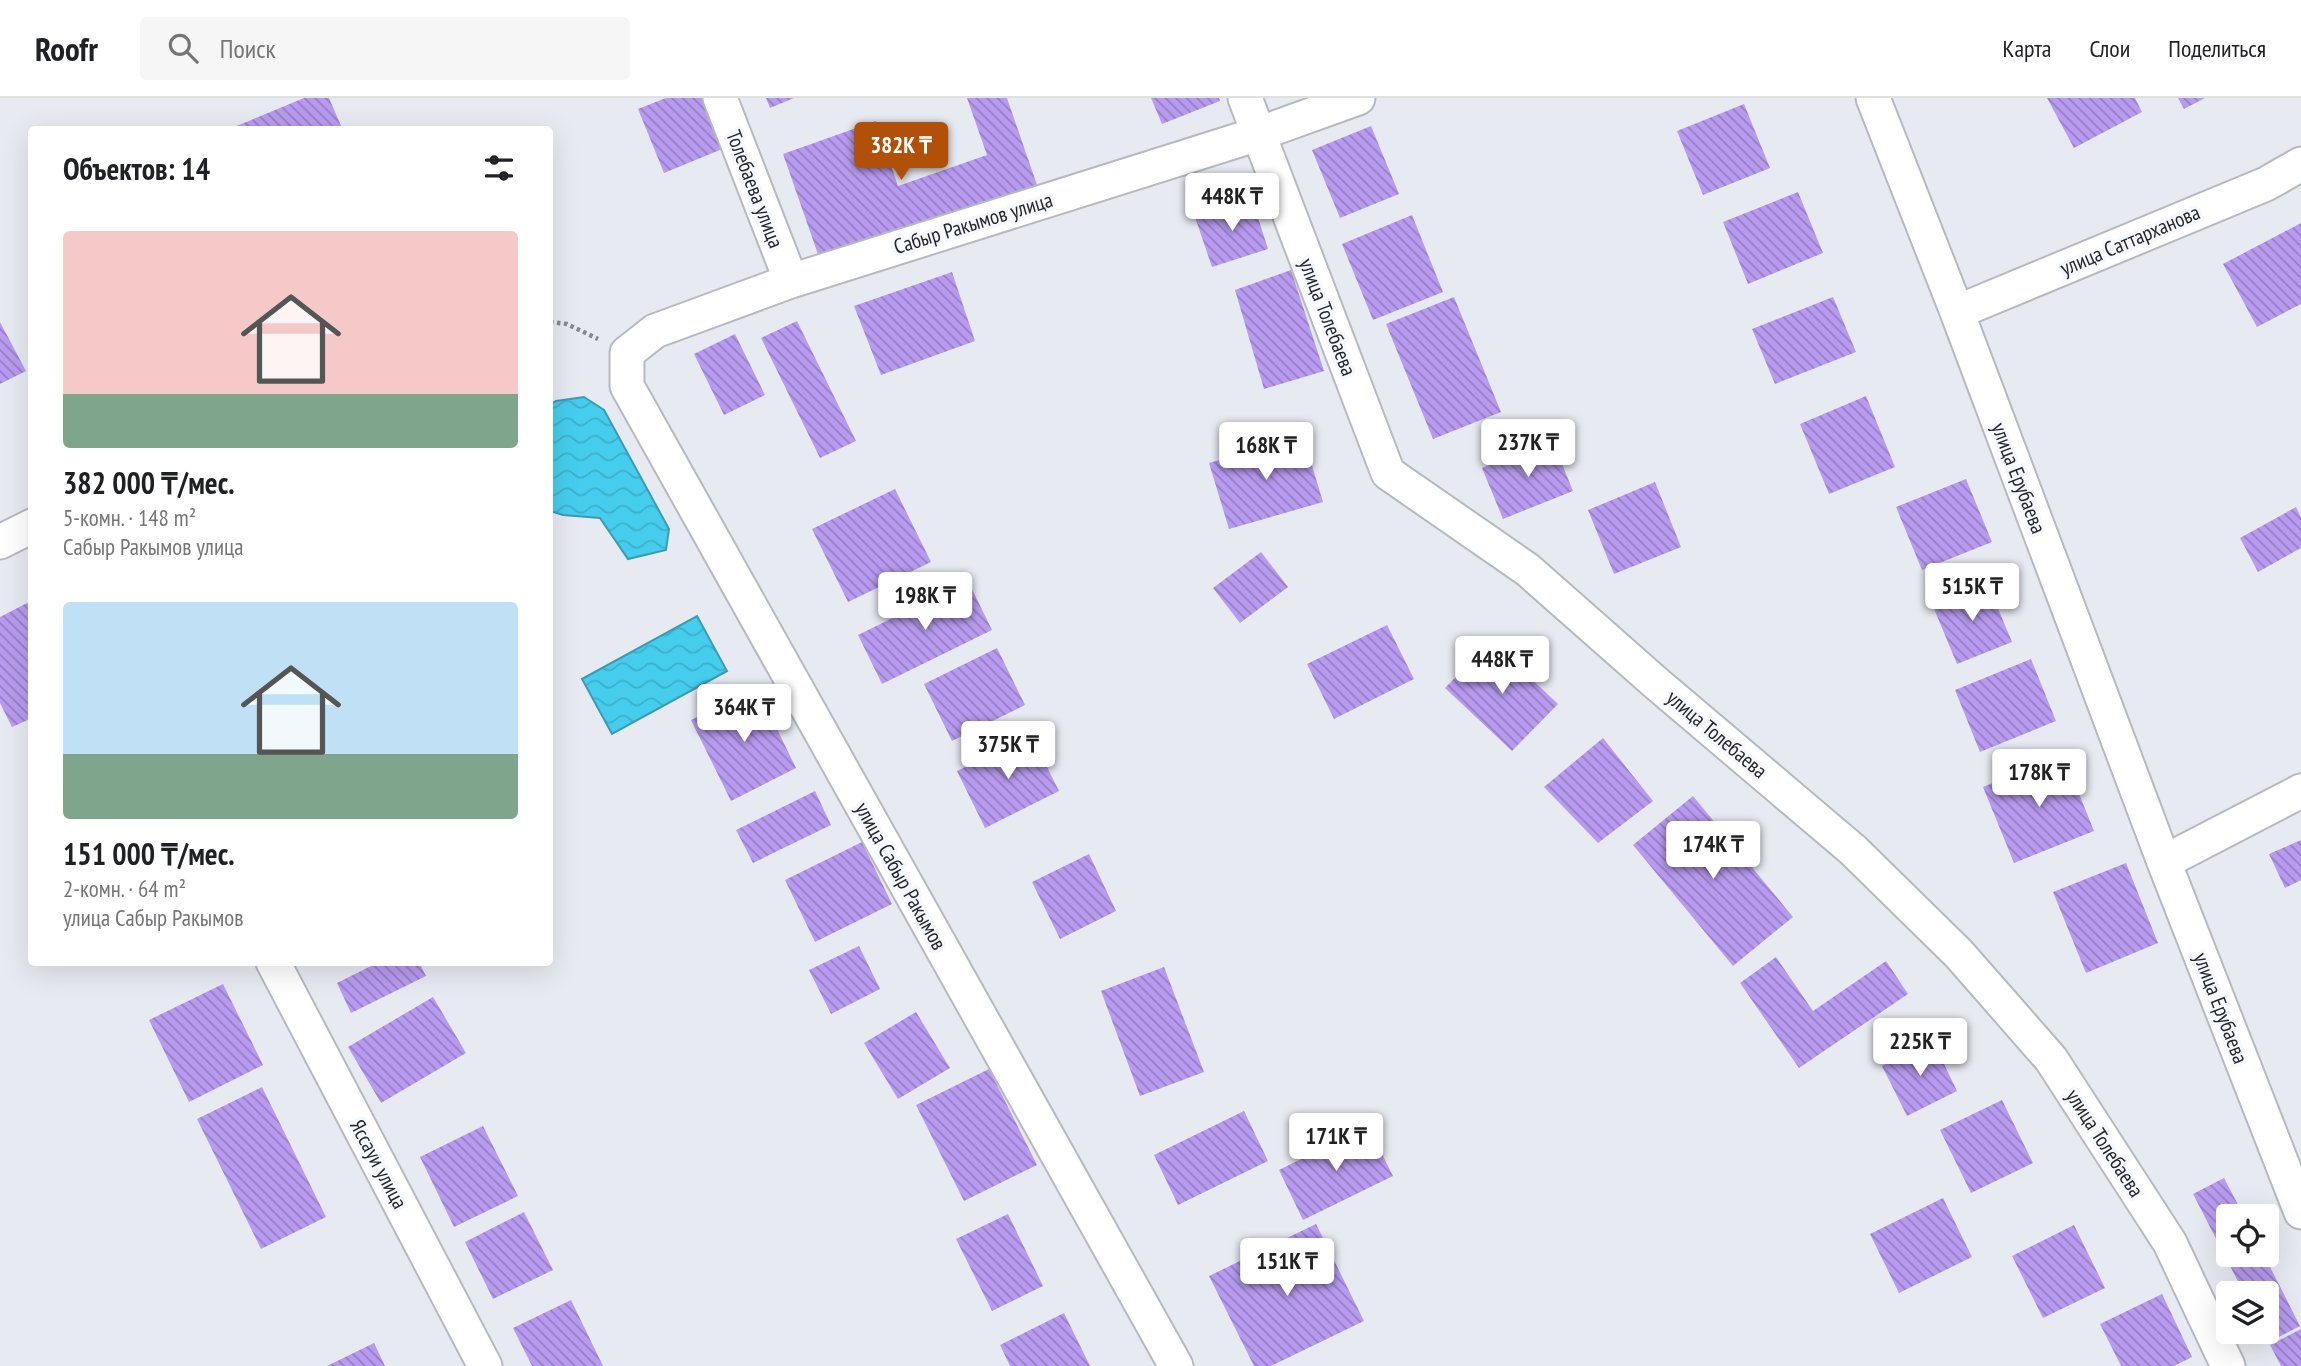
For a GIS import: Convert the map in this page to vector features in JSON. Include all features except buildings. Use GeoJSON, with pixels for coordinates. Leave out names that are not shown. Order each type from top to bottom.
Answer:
{"type":"FeatureCollection","features":[{"type":"Feature","properties":{"kind":"street","name":"Толебаева улица"},"geometry":{"type":"LineString","coordinates":[[720,98],[791,281]]}},
{"type":"Feature","properties":{"kind":"street","name":"улица Толебаева"},"geometry":{"type":"LineString","coordinates":[[1245,98],[1388,473],[1528,570],[1853,850],[1959,954],[2058,1071],[2169,1243],[2228,1366]]}},
{"type":"Feature","properties":{"kind":"street","name":"Сабыр Ракымов улица"},"geometry":{"type":"LineString","coordinates":[[627,353],[655,331],[791,281],[1258,134],[1357,98]]}},
{"type":"Feature","properties":{"kind":"street","name":"улица Ерубаева"},"geometry":{"type":"LineString","coordinates":[[1873,98],[1957,312],[2164,862],[2301,1212]]}},
{"type":"Feature","properties":{"kind":"street","name":"улица Саттарханова"},"geometry":{"type":"LineString","coordinates":[[1957,312],[2266,184],[2301,164]]}},
{"type":"Feature","properties":{"kind":"street","name":"улица Сабыр Ракымов"},"geometry":{"type":"LineString","coordinates":[[627,353],[627,386],[1176,1366]]}},
{"type":"Feature","properties":{"kind":"street"},"geometry":{"type":"LineString","coordinates":[[0,542],[28,528]]}},
{"type":"Feature","properties":{"kind":"street"},"geometry":{"type":"LineString","coordinates":[[2164,862],[2301,791]]}},
{"type":"Feature","properties":{"kind":"street","name":"Яссауи улица"},"geometry":{"type":"LineString","coordinates":[[275,966],[485,1366]]}},
{"type":"Feature","properties":{"kind":"path"},"geometry":{"type":"LineString","coordinates":[[553,322],[566,324],[627,353]]}},
{"type":"Feature","properties":{"kind":"water"},"geometry":{"type":"Polygon","coordinates":[[[584,397],[604,410],[669,529],[666,550],[628,559],[600,518],[553,512],[553,402],[584,397]]]}},
{"type":"Feature","properties":{"kind":"water"},"geometry":{"type":"Polygon","coordinates":[[[697,616],[727,671],[612,734],[582,679],[697,616]]]}}]}
